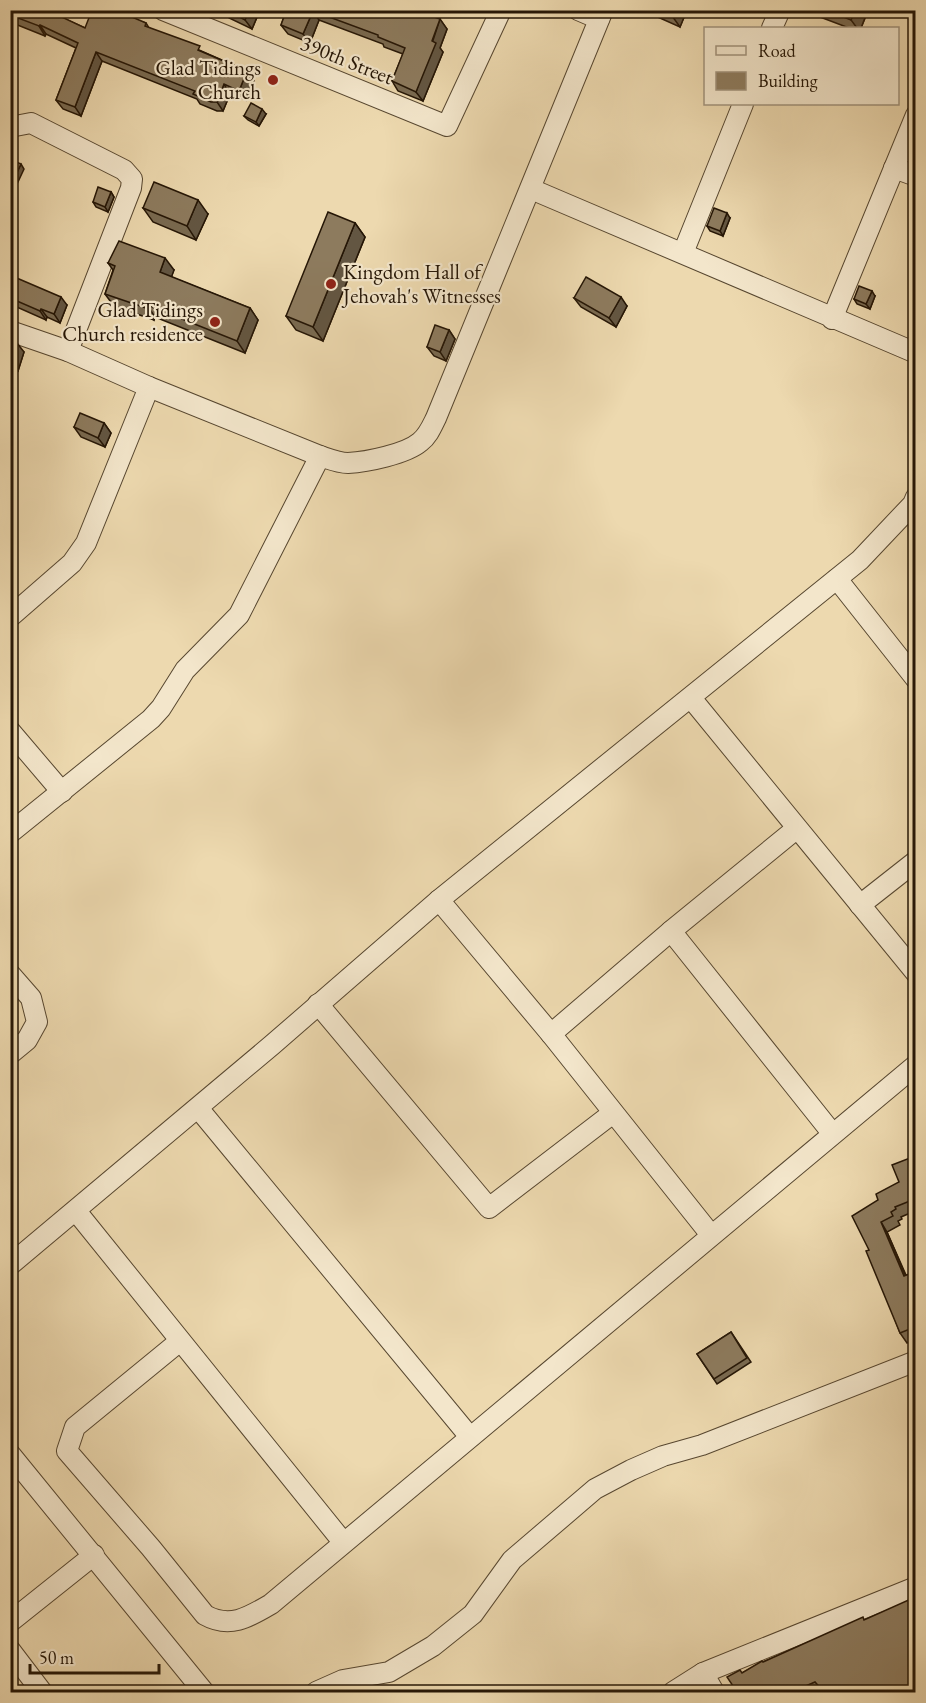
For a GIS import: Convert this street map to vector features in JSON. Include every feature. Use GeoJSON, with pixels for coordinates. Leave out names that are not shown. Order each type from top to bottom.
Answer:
{"type":"FeatureCollection","features":[{"type":"Feature","properties":{"kind":"street","name":"390th Street"},"geometry":{"type":"LineString","coordinates":[[163,10],[447,126],[501,10]]}},
{"type":"Feature","properties":{"kind":"street"},"geometry":{"type":"LineString","coordinates":[[10,331],[68,351],[149,387],[320,456],[346,463],[390,455],[408,449],[420,442],[429,431],[601,15],[578,10]]}},
{"type":"Feature","properties":{"kind":"street"},"geometry":{"type":"LineString","coordinates":[[772,27],[780,10]]}},
{"type":"Feature","properties":{"kind":"street"},"geometry":{"type":"LineString","coordinates":[[683,254],[743,105]]}},
{"type":"Feature","properties":{"kind":"street"},"geometry":{"type":"LineString","coordinates":[[832,319],[915,115]]}},
{"type":"Feature","properties":{"kind":"street"},"geometry":{"type":"LineString","coordinates":[[10,127],[31,123],[124,170],[132,179],[131,188],[68,351]]}},
{"type":"Feature","properties":{"kind":"street"},"geometry":{"type":"LineString","coordinates":[[894,168],[915,176]]}},
{"type":"Feature","properties":{"kind":"street"},"geometry":{"type":"LineString","coordinates":[[531,189],[832,319],[915,352]]}},
{"type":"Feature","properties":{"kind":"street"},"geometry":{"type":"LineString","coordinates":[[10,617],[72,563],[86,543],[149,387]]}},
{"type":"Feature","properties":{"kind":"street"},"geometry":{"type":"LineString","coordinates":[[10,833],[151,718],[161,708],[185,670],[239,615],[320,456]]}},
{"type":"Feature","properties":{"kind":"street"},"geometry":{"type":"LineString","coordinates":[[10,1266],[198,1108],[439,900],[860,560],[915,502]]}},
{"type":"Feature","properties":{"kind":"street"},"geometry":{"type":"LineString","coordinates":[[837,579],[915,680]]}},
{"type":"Feature","properties":{"kind":"street"},"geometry":{"type":"LineString","coordinates":[[691,698],[915,974]]}},
{"type":"Feature","properties":{"kind":"street"},"geometry":{"type":"LineString","coordinates":[[10,731],[62,792]]}},
{"type":"Feature","properties":{"kind":"street"},"geometry":{"type":"LineString","coordinates":[[551,1034],[671,931],[796,829]]}},
{"type":"Feature","properties":{"kind":"street"},"geometry":{"type":"LineString","coordinates":[[860,906],[915,861]]}},
{"type":"Feature","properties":{"kind":"street"},"geometry":{"type":"LineString","coordinates":[[439,900],[551,1034],[711,1235]]}},
{"type":"Feature","properties":{"kind":"street"},"geometry":{"type":"LineString","coordinates":[[671,931],[832,1133]]}},
{"type":"Feature","properties":{"kind":"street"},"geometry":{"type":"LineString","coordinates":[[10,974],[31,998],[37,1022],[27,1040],[10,1054]]}},
{"type":"Feature","properties":{"kind":"street"},"geometry":{"type":"LineString","coordinates":[[318,1004],[489,1209],[613,1113]]}},
{"type":"Feature","properties":{"kind":"street"},"geometry":{"type":"LineString","coordinates":[[180,1341],[75,1427],[67,1452],[151,1548],[205,1615],[215,1621],[230,1623],[247,1618],[271,1604],[915,1065]]}},
{"type":"Feature","properties":{"kind":"street"},"geometry":{"type":"LineString","coordinates":[[198,1108],[470,1437]]}},
{"type":"Feature","properties":{"kind":"street"},"geometry":{"type":"LineString","coordinates":[[76,1211],[343,1542]]}},
{"type":"Feature","properties":{"kind":"street"},"geometry":{"type":"LineString","coordinates":[[316,1692],[343,1680],[389,1672],[433,1646],[473,1614],[512,1560],[595,1489],[663,1456],[702,1445],[915,1361]]}},
{"type":"Feature","properties":{"kind":"street"},"geometry":{"type":"LineString","coordinates":[[10,1454],[204,1692]]}},
{"type":"Feature","properties":{"kind":"street"},"geometry":{"type":"LineString","coordinates":[[10,1622],[94,1555]]}},
{"type":"Feature","properties":{"kind":"street"},"geometry":{"type":"LineString","coordinates":[[673,1692],[703,1673],[915,1587]]}},
{"type":"Feature","properties":{"kind":"street"},"geometry":{"type":"LineString","coordinates":[[10,1650],[42,1692]]}},
{"type":"Feature","properties":{"kind":"street"},"geometry":{"type":"LineString","coordinates":[[703,1673],[714,1692]]}},
{"type":"Feature","properties":{"kind":"building"},"geometry":{"type":"Polygon","coordinates":[[[10,10],[47,10],[85,28],[92,10],[107,10],[123,17],[125,14],[146,23],[145,26],[200,46],[198,50],[247,71],[239,91],[224,84],[217,102],[211,102],[193,94],[195,91],[96,52],[75,107],[56,100],[78,43],[40,25],[10,15],[10,10]]]}},
{"type":"Feature","properties":{"kind":"building"},"geometry":{"type":"Polygon","coordinates":[[[226,10],[249,10],[245,20],[226,10]]]}},
{"type":"Feature","properties":{"kind":"building"},"geometry":{"type":"Polygon","coordinates":[[[284,10],[433,10],[431,16],[440,19],[432,41],[436,43],[416,92],[392,81],[405,48],[378,37],[378,35],[313,11],[303,34],[281,25],[286,11],[284,10]]]}},
{"type":"Feature","properties":{"kind":"building"},"geometry":{"type":"Polygon","coordinates":[[[826,10],[855,10],[851,20],[826,10]]]}},
{"type":"Feature","properties":{"kind":"building"},"geometry":{"type":"Polygon","coordinates":[[[251,103],[262,109],[256,122],[244,116],[251,103]]]}},
{"type":"Feature","properties":{"kind":"building"},"geometry":{"type":"Polygon","coordinates":[[[10,159],[21,164],[10,187],[10,159]]]}},
{"type":"Feature","properties":{"kind":"building"},"geometry":{"type":"Polygon","coordinates":[[[154,182],[198,200],[187,226],[143,208],[154,182]]]}},
{"type":"Feature","properties":{"kind":"building"},"geometry":{"type":"Polygon","coordinates":[[[98,187],[111,192],[105,207],[93,202],[98,187]]]}},
{"type":"Feature","properties":{"kind":"building"},"geometry":{"type":"Polygon","coordinates":[[[714,208],[727,213],[720,231],[707,226],[714,208]]]}},
{"type":"Feature","properties":{"kind":"building"},"geometry":{"type":"Polygon","coordinates":[[[328,212],[355,223],[313,327],[286,316],[328,212]]]}},
{"type":"Feature","properties":{"kind":"building"},"geometry":{"type":"Polygon","coordinates":[[[119,241],[165,258],[160,272],[250,308],[237,341],[147,305],[146,308],[105,294],[115,266],[108,263],[119,241]]]}},
{"type":"Feature","properties":{"kind":"building"},"geometry":{"type":"Polygon","coordinates":[[[12,276],[61,297],[54,314],[41,309],[40,311],[10,298],[12,276]]]}},
{"type":"Feature","properties":{"kind":"building"},"geometry":{"type":"Polygon","coordinates":[[[586,277],[621,297],[609,318],[574,298],[586,277]]]}},
{"type":"Feature","properties":{"kind":"building"},"geometry":{"type":"Polygon","coordinates":[[[859,286],[872,291],[866,304],[854,299],[859,286]]]}},
{"type":"Feature","properties":{"kind":"building"},"geometry":{"type":"Polygon","coordinates":[[[435,325],[449,330],[440,352],[427,347],[435,325]]]}},
{"type":"Feature","properties":{"kind":"building"},"geometry":{"type":"Polygon","coordinates":[[[10,341],[17,343],[11,362],[10,362],[10,341]]]}},
{"type":"Feature","properties":{"kind":"building"},"geometry":{"type":"Polygon","coordinates":[[[80,413],[104,423],[98,438],[74,427],[80,413]]]}},
{"type":"Feature","properties":{"kind":"building"},"geometry":{"type":"Polygon","coordinates":[[[915,1156],[915,1199],[895,1207],[896,1209],[891,1212],[893,1216],[881,1222],[904,1276],[914,1272],[915,1277],[915,1327],[900,1333],[866,1251],[869,1250],[852,1216],[878,1200],[876,1194],[899,1182],[892,1165],[915,1156]]]}},
{"type":"Feature","properties":{"kind":"building"},"geometry":{"type":"Polygon","coordinates":[[[731,1332],[747,1358],[714,1379],[697,1354],[731,1332]]]}},
{"type":"Feature","properties":{"kind":"building"},"geometry":{"type":"Polygon","coordinates":[[[913,1598],[915,1641],[909,1644],[915,1667],[915,1692],[824,1692],[815,1682],[792,1692],[737,1692],[727,1677],[740,1670],[742,1673],[762,1661],[913,1598]]]}},
{"type":"Feature","properties":{"kind":"place","name":"Glad Tidings Church"},"geometry":{"type":"Point","coordinates":[273,80]}},
{"type":"Feature","properties":{"kind":"place","name":"Kingdom Hall of Jehovah's Witnesses"},"geometry":{"type":"Point","coordinates":[331,284]}},
{"type":"Feature","properties":{"kind":"place","name":"Glad Tidings Church residence"},"geometry":{"type":"Point","coordinates":[215,322]}}]}
